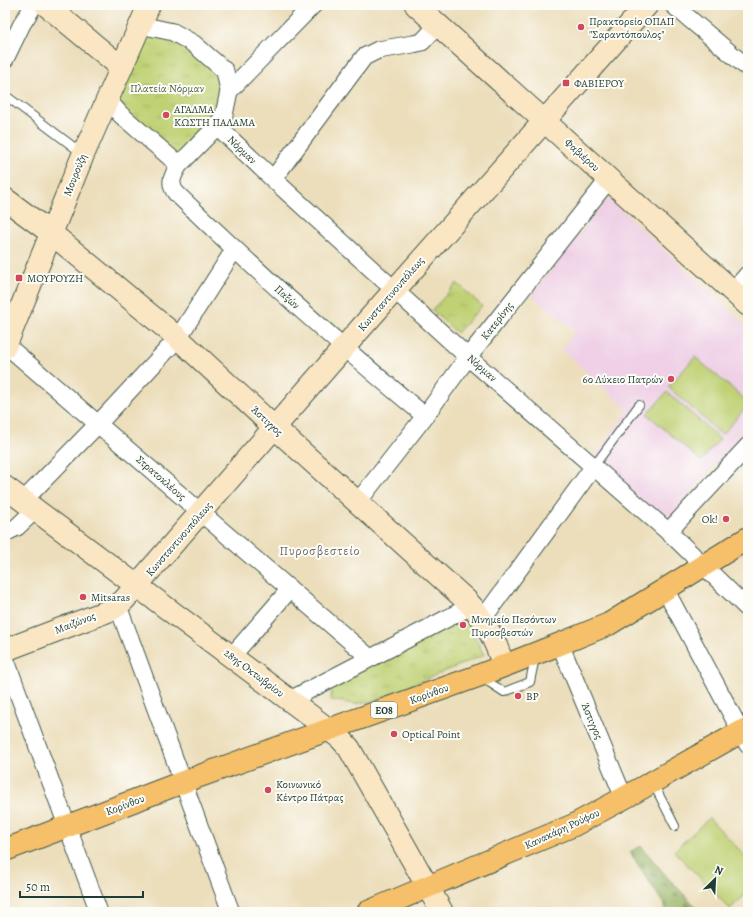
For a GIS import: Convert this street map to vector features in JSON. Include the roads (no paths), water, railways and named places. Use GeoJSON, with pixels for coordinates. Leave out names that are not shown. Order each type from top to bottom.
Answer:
{"type":"FeatureCollection","features":[{"type":"Feature","properties":{"kind":"main road"},"geometry":{"type":"LineString","coordinates":[[46,5],[121,67]]}},
{"type":"Feature","properties":{"kind":"main road","name":"Μουρούζη"},"geometry":{"type":"LineString","coordinates":[[6,346],[83,155],[149,5]]}},
{"type":"Feature","properties":{"kind":"main road","name":"Φαβιέρου"},"geometry":{"type":"LineString","coordinates":[[416,5],[740,298]]}},
{"type":"Feature","properties":{"kind":"main road","name":"Κωνσταντινουπόλεως"},"geometry":{"type":"LineString","coordinates":[[138,586],[344,348],[647,5]]}},
{"type":"Feature","properties":{"kind":"main road","name":"Άστιγγος"},"geometry":{"type":"LineString","coordinates":[[5,199],[51,233],[178,338],[476,613],[495,641],[503,666]]}},
{"type":"Feature","properties":{"kind":"main road","name":"28ης Οκτωβρίου"},"geometry":{"type":"LineString","coordinates":[[5,487],[340,738],[348,748],[442,912]]}},
{"type":"Feature","properties":{"kind":"main road","name":"Κορίνθου"},"geometry":{"type":"LineString","coordinates":[[5,850],[183,782],[478,676],[609,624],[748,538]]}},
{"type":"Feature","properties":{"kind":"main road","name":"Μαιζώνος"},"geometry":{"type":"LineString","coordinates":[[5,650],[108,611],[118,606],[138,586]]}},
{"type":"Feature","properties":{"kind":"main road","name":"Κανακάρη Ρούφου"},"geometry":{"type":"LineString","coordinates":[[368,912],[574,825],[653,782],[746,735]]}},
{"type":"Feature","properties":{"kind":"street"},"geometry":{"type":"LineString","coordinates":[[5,59],[22,24],[34,5]]}},
{"type":"Feature","properties":{"kind":"street"},"geometry":{"type":"LineString","coordinates":[[229,91],[313,5]]}},
{"type":"Feature","properties":{"kind":"street"},"geometry":{"type":"LineString","coordinates":[[673,5],[748,68]]}},
{"type":"Feature","properties":{"kind":"street"},"geometry":{"type":"LineString","coordinates":[[107,99],[120,114],[179,165],[217,126],[224,115],[229,91],[225,71],[194,44],[173,32],[140,25]]}},
{"type":"Feature","properties":{"kind":"street"},"geometry":{"type":"LineString","coordinates":[[273,179],[364,57],[378,50],[422,42],[438,25]]}},
{"type":"Feature","properties":{"kind":"street","name":"Νόρμαν"},"geometry":{"type":"LineString","coordinates":[[217,126],[468,357],[668,532],[748,609]]}},
{"type":"Feature","properties":{"kind":"street","name":"Παξών"},"geometry":{"type":"LineString","coordinates":[[179,165],[172,179],[173,189],[234,250],[344,348],[425,416]]}},
{"type":"Feature","properties":{"kind":"street","name":"Κατερίνης"},"geometry":{"type":"LineString","coordinates":[[357,503],[425,416],[468,357],[609,179]]}},
{"type":"Feature","properties":{"kind":"street"},"geometry":{"type":"LineString","coordinates":[[5,533],[17,527],[29,505],[98,424],[178,338],[234,250]]}},
{"type":"Feature","properties":{"kind":"street"},"geometry":{"type":"LineString","coordinates":[[740,298],[748,274]]}},
{"type":"Feature","properties":{"kind":"street","name":"Στρατοκλέους"},"geometry":{"type":"LineString","coordinates":[[6,346],[370,658]]}},
{"type":"Feature","properties":{"kind":"street"},"geometry":{"type":"LineString","coordinates":[[668,532],[748,446]]}},
{"type":"Feature","properties":{"kind":"street"},"geometry":{"type":"LineString","coordinates":[[290,700],[370,658],[476,613],[594,466]]}},
{"type":"Feature","properties":{"kind":"street"},"geometry":{"type":"LineString","coordinates":[[232,656],[290,589]]}},
{"type":"Feature","properties":{"kind":"street"},"geometry":{"type":"LineString","coordinates":[[665,589],[746,735]]}},
{"type":"Feature","properties":{"kind":"street"},"geometry":{"type":"LineString","coordinates":[[118,606],[231,912]]}},
{"type":"Feature","properties":{"kind":"street","name":"Άστιγγος"},"geometry":{"type":"LineString","coordinates":[[560,644],[624,798]]}},
{"type":"Feature","properties":{"kind":"street"},"geometry":{"type":"LineString","coordinates":[[5,658],[98,912]]}},
{"type":"Feature","properties":{"kind":"lane"},"geometry":{"type":"LineString","coordinates":[[5,95],[83,155]]}},
{"type":"Feature","properties":{"kind":"lane"},"geometry":{"type":"LineString","coordinates":[[594,466],[639,405]]}},
{"type":"Feature","properties":{"kind":"lane"},"geometry":{"type":"LineString","coordinates":[[478,676],[504,692],[530,682],[535,654]]}},
{"type":"Feature","properties":{"kind":"lane"},"geometry":{"type":"LineString","coordinates":[[653,782],[675,826]]}},
{"type":"Feature","properties":{"kind":"place","name":"Πρακτορείο ΟΠΑΠ \"Σαραντόπουλος\""},"geometry":{"type":"Point","coordinates":[581,27]}},
{"type":"Feature","properties":{"kind":"place","name":"ΦΑΒΙΕΡΟΥ"},"geometry":{"type":"Point","coordinates":[566,83]}},
{"type":"Feature","properties":{"kind":"place","name":"ΑΓΑΛΜΑ ΚΩΣΤΗ ΠΑΛΑΜΑ"},"geometry":{"type":"Point","coordinates":[166,115]}},
{"type":"Feature","properties":{"kind":"place","name":"ΜΟΥΡΟΥΖΗ"},"geometry":{"type":"Point","coordinates":[19,278]}},
{"type":"Feature","properties":{"kind":"place","name":"6ο Λύκειο Πατρών"},"geometry":{"type":"Point","coordinates":[671,379]}},
{"type":"Feature","properties":{"kind":"place","name":"Ok!"},"geometry":{"type":"Point","coordinates":[726,519]}},
{"type":"Feature","properties":{"kind":"place","name":"Mitsaras"},"geometry":{"type":"Point","coordinates":[83,597]}},
{"type":"Feature","properties":{"kind":"place","name":"Μνημείο Πεσόντων Πυροσβεστών"},"geometry":{"type":"Point","coordinates":[463,625]}},
{"type":"Feature","properties":{"kind":"place","name":"BP"},"geometry":{"type":"Point","coordinates":[518,696]}},
{"type":"Feature","properties":{"kind":"place","name":"Optical Point"},"geometry":{"type":"Point","coordinates":[394,734]}},
{"type":"Feature","properties":{"kind":"place","name":"Κοινωνικό Κέντρο Πάτρας"},"geometry":{"type":"Point","coordinates":[268,790]}},
{"type":"Feature","properties":{"kind":"district","name":"Πυροσβεστείο"},"geometry":{"type":"Point","coordinates":[320,551]}},
{"type":"Feature","properties":{"kind":"park label","name":"Πλατεία Νόρμαν"},"geometry":{"type":"Point","coordinates":[167,88]}}]}
